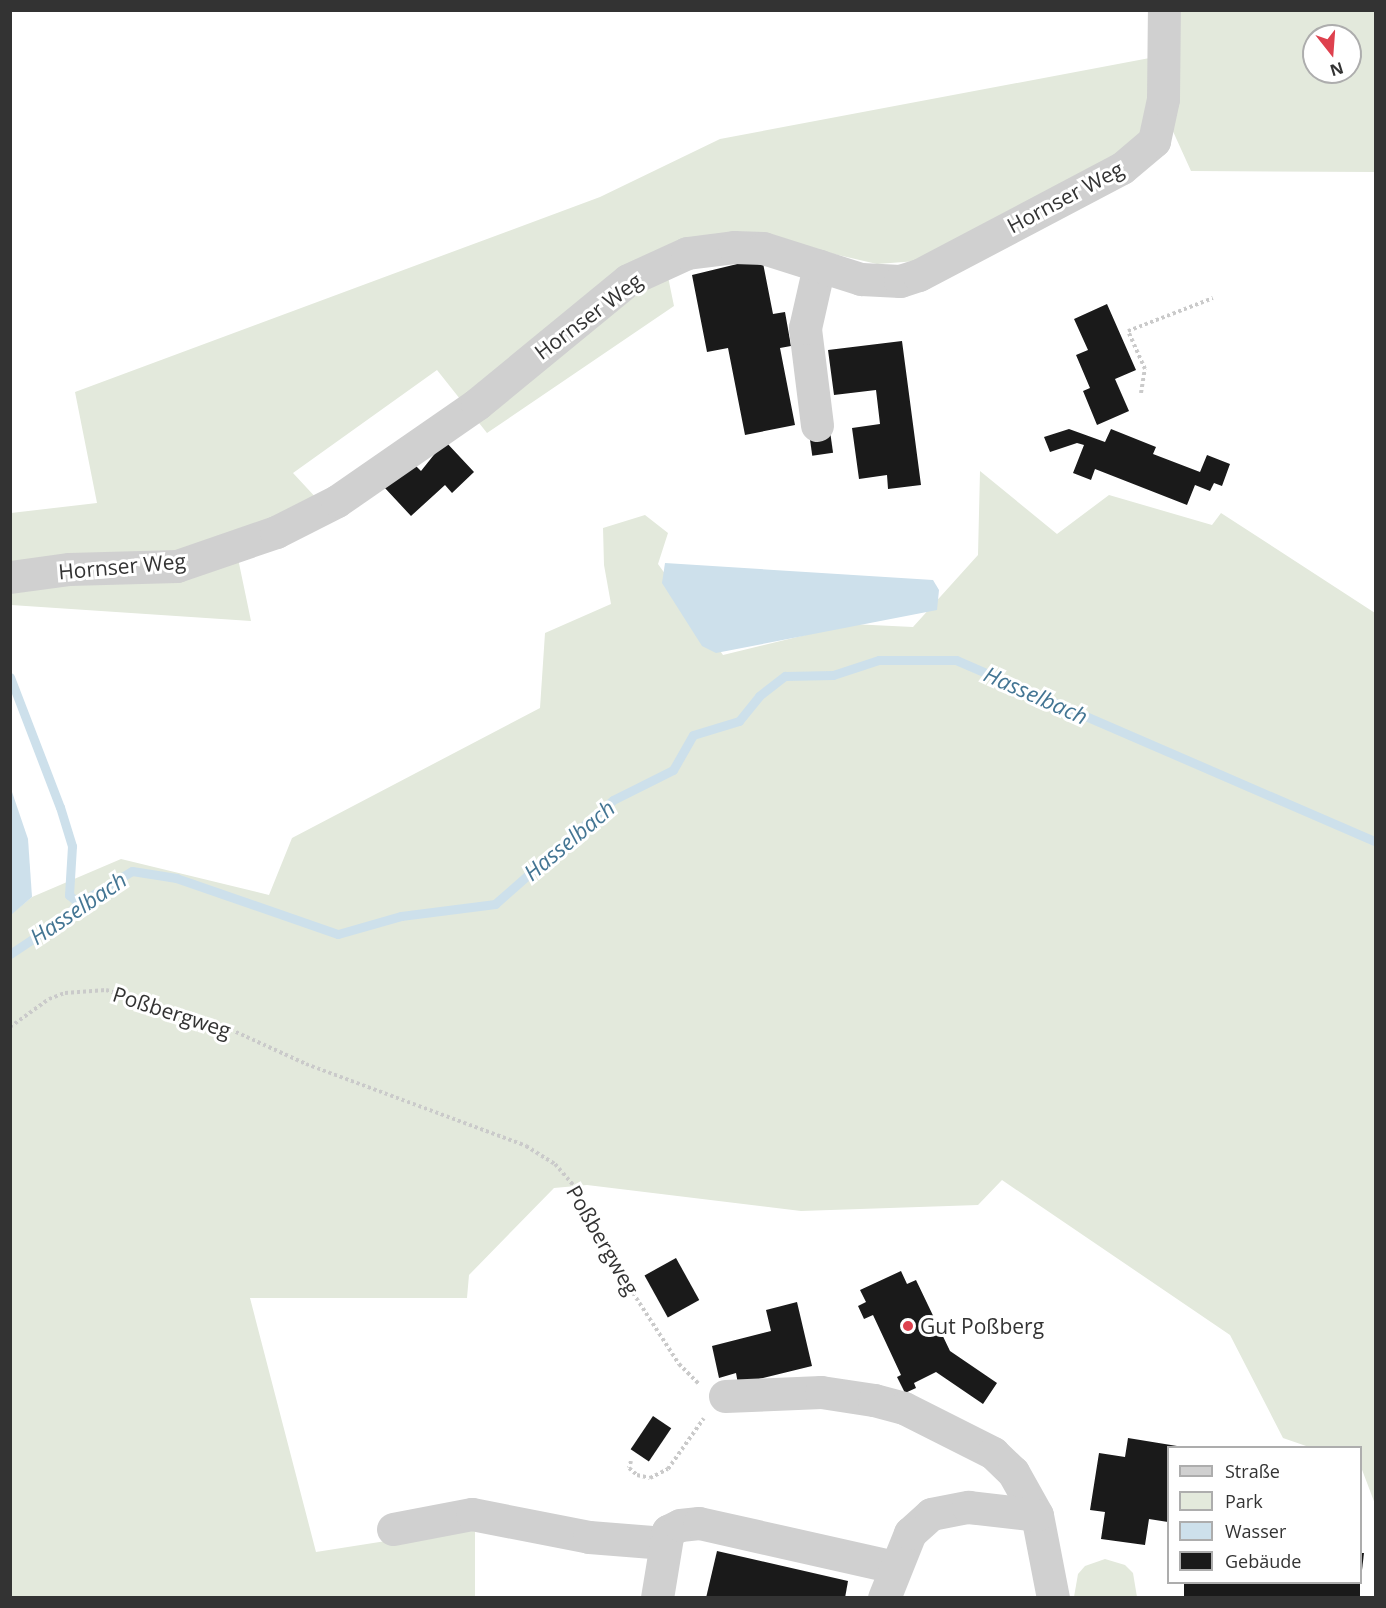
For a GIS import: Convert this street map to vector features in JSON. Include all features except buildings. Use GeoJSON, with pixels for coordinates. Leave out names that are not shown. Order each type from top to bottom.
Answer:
{"type":"FeatureCollection","features":[{"type":"Feature","properties":{"kind":"street","name":"Hornser Weg"},"geometry":{"type":"LineString","coordinates":[[10,577],[69,569],[177,566],[233,548],[305,518],[477,404],[628,280],[687,254],[734,247],[763,248],[880,282],[920,274],[1141,155],[1154,141],[1163,99],[1164,10]]}},
{"type":"Feature","properties":{"kind":"street"},"geometry":{"type":"LineString","coordinates":[[817,425],[805,328],[819,266]]}},
{"type":"Feature","properties":{"kind":"street"},"geometry":{"type":"LineString","coordinates":[[725,1396],[821,1392],[904,1408],[993,1453],[1013,1472],[1037,1515],[1053,1598]]}},
{"type":"Feature","properties":{"kind":"street"},"geometry":{"type":"LineString","coordinates":[[884,1598],[910,1533],[931,1515],[968,1507],[1037,1515]]}},
{"type":"Feature","properties":{"kind":"street"},"geometry":{"type":"LineString","coordinates":[[393,1529],[472,1514],[589,1537],[665,1544]]}},
{"type":"Feature","properties":{"kind":"street"},"geometry":{"type":"LineString","coordinates":[[657,1598],[669,1531],[680,1525],[699,1523],[895,1567]]}},
{"type":"Feature","properties":{"kind":"path"},"geometry":{"type":"LineString","coordinates":[[1141,393],[1145,369],[1128,331],[1213,298]]}},
{"type":"Feature","properties":{"kind":"path","name":"Poßbergweg"},"geometry":{"type":"LineString","coordinates":[[10,1027],[49,999],[75,991],[105,990],[214,1022],[306,1064],[526,1146],[555,1164],[575,1187],[633,1293],[678,1364],[695,1382],[725,1396]]}},
{"type":"Feature","properties":{"kind":"path"},"geometry":{"type":"LineString","coordinates":[[631,1461],[629,1468],[637,1475],[650,1478],[668,1469],[687,1436],[725,1396]]}},
{"type":"Feature","properties":{"kind":"green space"},"geometry":{"type":"Polygon","coordinates":[[[1173,11],[1375,11],[1375,172],[1191,171],[1171,127],[1173,11]]]}},
{"type":"Feature","properties":{"kind":"green space"},"geometry":{"type":"Polygon","coordinates":[[[1155,57],[1145,129],[1119,159],[917,261],[877,264],[825,252],[666,267],[674,306],[487,433],[437,370],[293,473],[319,501],[235,544],[251,621],[11,605],[11,513],[97,503],[75,392],[600,197],[720,139],[1155,57]]]}},
{"type":"Feature","properties":{"kind":"green space"},"geometry":{"type":"Polygon","coordinates":[[[980,471],[1057,534],[1109,495],[1212,525],[1221,513],[1375,613],[1375,1504],[1362,1470],[1362,1446],[1306,1446],[1283,1438],[1230,1335],[1002,1180],[978,1205],[801,1211],[587,1185],[554,1188],[469,1275],[467,1298],[250,1298],[316,1552],[475,1527],[475,1597],[11,1597],[10,915],[32,897],[121,859],[269,895],[292,838],[540,708],[545,633],[611,604],[604,565],[603,528],[645,515],[668,533],[658,564],[723,655],[851,624],[913,627],[978,555],[980,471]]]}},
{"type":"Feature","properties":{"kind":"green space"},"geometry":{"type":"Polygon","coordinates":[[[1105,1559],[1125,1565],[1133,1573],[1137,1597],[1074,1597],[1078,1574],[1085,1566],[1105,1559]]]}},
{"type":"Feature","properties":{"kind":"water"},"geometry":{"type":"Polygon","coordinates":[[[665,563],[933,580],[939,590],[937,610],[716,653],[702,646],[662,583],[665,563]]]}},
{"type":"Feature","properties":{"kind":"water"},"geometry":{"type":"Polygon","coordinates":[[[11,789],[28,839],[32,897],[11,915],[11,789]]]}},
{"type":"Feature","properties":{"kind":"waterway","name":"Hasselbach"},"geometry":{"type":"LineString","coordinates":[[10,954],[61,920],[79,903],[132,871],[176,878],[338,934],[401,916],[495,904],[613,800],[673,770],[693,735],[739,721],[759,696],[785,676],[833,675],[879,660],[956,660],[1376,842]]}},
{"type":"Feature","properties":{"kind":"waterway"},"geometry":{"type":"LineString","coordinates":[[10,677],[60,807],[72,846],[69,895],[79,903]]}},
{"type":"Feature","properties":{"kind":"place","name":"Gut Poßberg"},"geometry":{"type":"Point","coordinates":[908,1326]}}]}
